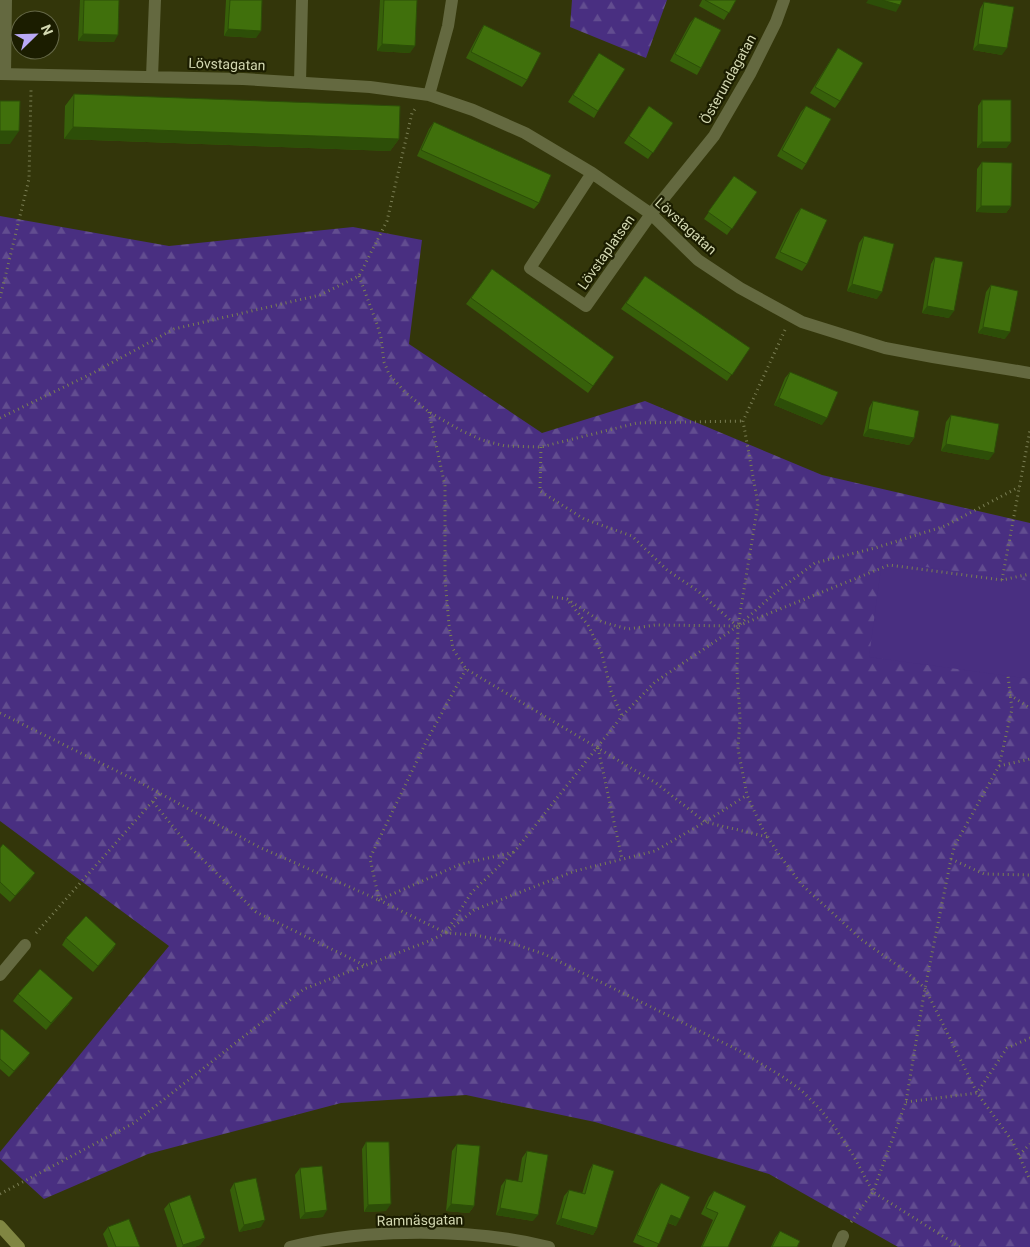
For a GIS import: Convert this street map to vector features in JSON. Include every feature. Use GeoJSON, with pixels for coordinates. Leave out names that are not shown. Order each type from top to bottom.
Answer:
{"type":"FeatureCollection","features":[{"type":"Feature","properties":{"kind":"street","name":"Lövstagatan"},"geometry":{"type":"LineString","coordinates":[[6,0],[2,74],[300,82],[370,87],[429,96],[473,110],[525,133],[592,173],[652,214],[698,260],[740,288],[802,322],[885,348],[933,358],[1030,373]]}},
{"type":"Feature","properties":{"kind":"street"},"geometry":{"type":"LineString","coordinates":[[152,77],[155,0]]}},
{"type":"Feature","properties":{"kind":"street"},"geometry":{"type":"LineString","coordinates":[[300,82],[302,0]]}},
{"type":"Feature","properties":{"kind":"street"},"geometry":{"type":"LineString","coordinates":[[429,96],[448,26],[452,0]]}},
{"type":"Feature","properties":{"kind":"street","name":"Österundagatan"},"geometry":{"type":"LineString","coordinates":[[652,214],[714,136],[730,110],[776,22],[784,0]]}},
{"type":"Feature","properties":{"kind":"street","name":"Lövstaplatsen"},"geometry":{"type":"LineString","coordinates":[[592,173],[530,268],[575,300],[586,306],[652,214]]}},
{"type":"Feature","properties":{"kind":"street"},"geometry":{"type":"LineString","coordinates":[[0,975],[25,945]]}},
{"type":"Feature","properties":{"kind":"street"},"geometry":{"type":"LineString","coordinates":[[0,1226],[19,1247]]}},
{"type":"Feature","properties":{"kind":"street","name":"Ramnäsgatan"},"geometry":{"type":"LineString","coordinates":[[290,1247],[315,1241],[404,1234],[478,1235],[527,1241],[549,1247]]}},
{"type":"Feature","properties":{"kind":"path"},"geometry":{"type":"LineString","coordinates":[[0,298],[29,179],[32,75]]}},
{"type":"Feature","properties":{"kind":"path"},"geometry":{"type":"LineString","coordinates":[[0,418],[93,373],[174,329],[320,295],[359,276],[388,221],[412,113],[429,96]]}},
{"type":"Feature","properties":{"kind":"path"},"geometry":{"type":"LineString","coordinates":[[359,276],[381,338],[384,362],[389,374],[405,392],[429,412],[482,440],[505,446],[542,447],[637,423],[743,421]]}},
{"type":"Feature","properties":{"kind":"path"},"geometry":{"type":"LineString","coordinates":[[791,316],[743,421],[758,504],[738,626],[737,670],[740,718],[738,749],[747,795],[768,838],[802,885],[862,940],[904,970],[925,988],[976,1094],[1013,1142],[1030,1180]]}},
{"type":"Feature","properties":{"kind":"path"},"geometry":{"type":"LineString","coordinates":[[429,412],[445,486],[445,579],[449,624],[453,649],[466,669],[656,783],[706,822],[768,838]]}},
{"type":"Feature","properties":{"kind":"path"},"geometry":{"type":"LineString","coordinates":[[1002,580],[1030,430]]}},
{"type":"Feature","properties":{"kind":"path"},"geometry":{"type":"LineString","coordinates":[[542,447],[540,492],[584,519],[632,536],[667,570],[698,591],[738,626]]}},
{"type":"Feature","properties":{"kind":"path"},"geometry":{"type":"LineString","coordinates":[[446,933],[472,892],[516,851],[622,716],[654,682],[738,626],[775,594],[816,563],[875,548],[945,526],[1019,486]]}},
{"type":"Feature","properties":{"kind":"path"},"geometry":{"type":"LineString","coordinates":[[552,597],[568,599],[602,622],[628,629],[655,625],[738,626],[889,564],[1002,580],[1030,574]]}},
{"type":"Feature","properties":{"kind":"path"},"geometry":{"type":"LineString","coordinates":[[568,599],[588,625],[602,654],[611,691],[622,716]]}},
{"type":"Feature","properties":{"kind":"path"},"geometry":{"type":"LineString","coordinates":[[379,900],[370,858],[426,742],[466,669]]}},
{"type":"Feature","properties":{"kind":"path"},"geometry":{"type":"LineString","coordinates":[[840,1241],[855,1214],[873,1192],[906,1102],[925,988],[951,859],[955,845],[999,766],[1012,709],[1008,676]]}},
{"type":"Feature","properties":{"kind":"path"},"geometry":{"type":"LineString","coordinates":[[1010,695],[1030,708]]}},
{"type":"Feature","properties":{"kind":"path"},"geometry":{"type":"LineString","coordinates":[[0,713],[160,793],[259,847],[379,900],[446,933],[490,938],[544,954],[740,1050],[801,1090],[820,1109],[854,1156],[873,1192],[960,1247]]}},
{"type":"Feature","properties":{"kind":"path"},"geometry":{"type":"LineString","coordinates":[[598,748],[622,859]]}},
{"type":"Feature","properties":{"kind":"path"},"geometry":{"type":"LineString","coordinates":[[999,766],[1030,759]]}},
{"type":"Feature","properties":{"kind":"path"},"geometry":{"type":"LineString","coordinates":[[25,945],[160,793]]}},
{"type":"Feature","properties":{"kind":"path"},"geometry":{"type":"LineString","coordinates":[[0,1194],[134,1123],[304,989],[429,941],[446,933],[474,910],[575,870],[655,852],[747,795]]}},
{"type":"Feature","properties":{"kind":"path"},"geometry":{"type":"LineString","coordinates":[[153,802],[189,846],[256,912],[366,966]]}},
{"type":"Feature","properties":{"kind":"path"},"geometry":{"type":"LineString","coordinates":[[379,900],[461,864],[516,851]]}},
{"type":"Feature","properties":{"kind":"path"},"geometry":{"type":"LineString","coordinates":[[951,859],[984,874],[1030,875]]}},
{"type":"Feature","properties":{"kind":"path"},"geometry":{"type":"LineString","coordinates":[[906,1102],[976,1094],[1007,1048],[1030,1038]]}},
{"type":"Feature","properties":{"kind":"path"},"geometry":{"type":"LineString","coordinates":[[1019,1155],[1030,1144]]}},
{"type":"Feature","properties":{"kind":"green space"},"geometry":{"type":"Polygon","coordinates":[[[572,0],[667,0],[646,58],[570,27],[572,0]]]}},
{"type":"Feature","properties":{"kind":"green space"},"geometry":{"type":"Polygon","coordinates":[[[0,216],[169,246],[353,227],[422,240],[409,344],[542,433],[645,401],[822,475],[1030,523],[1030,1247],[898,1247],[769,1174],[595,1122],[466,1095],[341,1103],[148,1154],[44,1199],[0,1159],[0,1152],[169,946],[0,821],[0,216]]]}},
{"type":"Feature","properties":{"kind":"green space"},"geometry":{"type":"Polygon","coordinates":[[[882,561],[1030,581],[1030,679],[869,657],[882,561]]]}},
{"type":"Feature","properties":{"kind":"building"},"geometry":{"type":"Polygon","coordinates":[[[84,0],[119,0],[118,35],[83,34],[84,0]]]}},
{"type":"Feature","properties":{"kind":"building"},"geometry":{"type":"Polygon","coordinates":[[[230,0],[262,0],[261,31],[228,29],[230,0]]]}},
{"type":"Feature","properties":{"kind":"building"},"geometry":{"type":"Polygon","coordinates":[[[384,0],[417,0],[415,46],[382,44],[384,0]]]}},
{"type":"Feature","properties":{"kind":"building"},"geometry":{"type":"Polygon","coordinates":[[[705,0],[736,0],[729,13],[705,0]]]}},
{"type":"Feature","properties":{"kind":"building"},"geometry":{"type":"Polygon","coordinates":[[[882,0],[902,0],[900,5],[882,0]]]}},
{"type":"Feature","properties":{"kind":"building"},"geometry":{"type":"Polygon","coordinates":[[[984,2],[1014,7],[1007,48],[978,44],[984,2]]]}},
{"type":"Feature","properties":{"kind":"building"},"geometry":{"type":"Polygon","coordinates":[[[695,17],[721,30],[701,68],[675,54],[695,17]]]}},
{"type":"Feature","properties":{"kind":"building"},"geometry":{"type":"Polygon","coordinates":[[[484,25],[541,53],[527,80],[471,52],[484,25]]]}},
{"type":"Feature","properties":{"kind":"building"},"geometry":{"type":"Polygon","coordinates":[[[838,48],[863,63],[840,101],[815,87],[838,48]]]}},
{"type":"Feature","properties":{"kind":"building"},"geometry":{"type":"Polygon","coordinates":[[[599,53],[625,69],[598,111],[573,95],[599,53]]]}},
{"type":"Feature","properties":{"kind":"building"},"geometry":{"type":"Polygon","coordinates":[[[74,94],[400,106],[399,139],[73,127],[74,94]]]}},
{"type":"Feature","properties":{"kind":"building"},"geometry":{"type":"Polygon","coordinates":[[[982,100],[1011,100],[1011,142],[982,142],[982,100]]]}},
{"type":"Feature","properties":{"kind":"building"},"geometry":{"type":"Polygon","coordinates":[[[0,101],[20,101],[19,131],[0,131],[0,101]]]}},
{"type":"Feature","properties":{"kind":"building"},"geometry":{"type":"Polygon","coordinates":[[[649,106],[673,123],[653,153],[629,136],[649,106]]]}},
{"type":"Feature","properties":{"kind":"building"},"geometry":{"type":"Polygon","coordinates":[[[806,106],[831,119],[806,164],[782,150],[806,106]]]}},
{"type":"Feature","properties":{"kind":"building"},"geometry":{"type":"Polygon","coordinates":[[[434,122],[551,175],[539,203],[421,150],[434,122]]]}},
{"type":"Feature","properties":{"kind":"building"},"geometry":{"type":"Polygon","coordinates":[[[982,162],[1012,163],[1011,206],[981,206],[982,162]]]}},
{"type":"Feature","properties":{"kind":"building"},"geometry":{"type":"Polygon","coordinates":[[[734,176],[757,192],[732,229],[708,212],[734,176]]]}},
{"type":"Feature","properties":{"kind":"building"},"geometry":{"type":"Polygon","coordinates":[[[801,208],[827,220],[807,264],[780,252],[801,208]]]}},
{"type":"Feature","properties":{"kind":"building"},"geometry":{"type":"Polygon","coordinates":[[[864,236],[894,244],[882,292],[852,284],[864,236]]]}},
{"type":"Feature","properties":{"kind":"building"},"geometry":{"type":"Polygon","coordinates":[[[935,257],[963,262],[954,311],[927,306],[935,257]]]}},
{"type":"Feature","properties":{"kind":"building"},"geometry":{"type":"Polygon","coordinates":[[[492,269],[614,357],[593,386],[471,298],[492,269]]]}},
{"type":"Feature","properties":{"kind":"building"},"geometry":{"type":"Polygon","coordinates":[[[645,276],[750,348],[732,375],[626,303],[645,276]]]}},
{"type":"Feature","properties":{"kind":"building"},"geometry":{"type":"Polygon","coordinates":[[[991,285],[1018,291],[1010,332],[983,327],[991,285]]]}},
{"type":"Feature","properties":{"kind":"building"},"geometry":{"type":"Polygon","coordinates":[[[790,372],[838,392],[827,418],[779,398],[790,372]]]}},
{"type":"Feature","properties":{"kind":"building"},"geometry":{"type":"Polygon","coordinates":[[[873,401],[919,411],[914,438],[868,429],[873,401]]]}},
{"type":"Feature","properties":{"kind":"building"},"geometry":{"type":"Polygon","coordinates":[[[951,415],[999,424],[994,453],[946,444],[951,415]]]}},
{"type":"Feature","properties":{"kind":"building"},"geometry":{"type":"Polygon","coordinates":[[[3,844],[35,873],[15,896],[0,882],[0,848],[3,844]]]}},
{"type":"Feature","properties":{"kind":"building"},"geometry":{"type":"Polygon","coordinates":[[[86,916],[116,944],[98,966],[66,938],[86,916]]]}},
{"type":"Feature","properties":{"kind":"building"},"geometry":{"type":"Polygon","coordinates":[[[40,969],[73,998],[51,1023],[18,994],[40,969]]]}},
{"type":"Feature","properties":{"kind":"building"},"geometry":{"type":"Polygon","coordinates":[[[2,1029],[30,1053],[14,1071],[0,1059],[0,1030],[2,1029]]]}},
{"type":"Feature","properties":{"kind":"building"},"geometry":{"type":"Polygon","coordinates":[[[366,1142],[389,1142],[391,1204],[368,1205],[366,1142]]]}},
{"type":"Feature","properties":{"kind":"building"},"geometry":{"type":"Polygon","coordinates":[[[457,1144],[480,1146],[474,1206],[451,1204],[457,1144]]]}},
{"type":"Feature","properties":{"kind":"building"},"geometry":{"type":"Polygon","coordinates":[[[527,1151],[548,1155],[538,1215],[500,1208],[506,1179],[522,1182],[527,1151]]]}},
{"type":"Feature","properties":{"kind":"building"},"geometry":{"type":"Polygon","coordinates":[[[593,1164],[614,1171],[597,1228],[561,1218],[569,1190],[585,1194],[593,1164]]]}},
{"type":"Feature","properties":{"kind":"building"},"geometry":{"type":"Polygon","coordinates":[[[322,1166],[327,1210],[305,1213],[300,1168],[322,1166]]]}},
{"type":"Feature","properties":{"kind":"building"},"geometry":{"type":"Polygon","coordinates":[[[256,1178],[265,1220],[244,1225],[234,1183],[256,1178]]]}},
{"type":"Feature","properties":{"kind":"building"},"geometry":{"type":"Polygon","coordinates":[[[661,1183],[690,1197],[680,1219],[671,1215],[659,1244],[637,1235],[661,1183]]]}},
{"type":"Feature","properties":{"kind":"building"},"geometry":{"type":"Polygon","coordinates":[[[714,1191],[746,1206],[728,1247],[702,1247],[718,1213],[706,1208],[714,1191]]]}},
{"type":"Feature","properties":{"kind":"building"},"geometry":{"type":"Polygon","coordinates":[[[190,1195],[205,1238],[183,1245],[169,1203],[190,1195]]]}},
{"type":"Feature","properties":{"kind":"building"},"geometry":{"type":"Polygon","coordinates":[[[129,1219],[140,1247],[116,1247],[108,1227],[129,1219]]]}},
{"type":"Feature","properties":{"kind":"building"},"geometry":{"type":"Polygon","coordinates":[[[780,1231],[800,1241],[797,1247],[772,1247],[780,1231]]]}}]}
